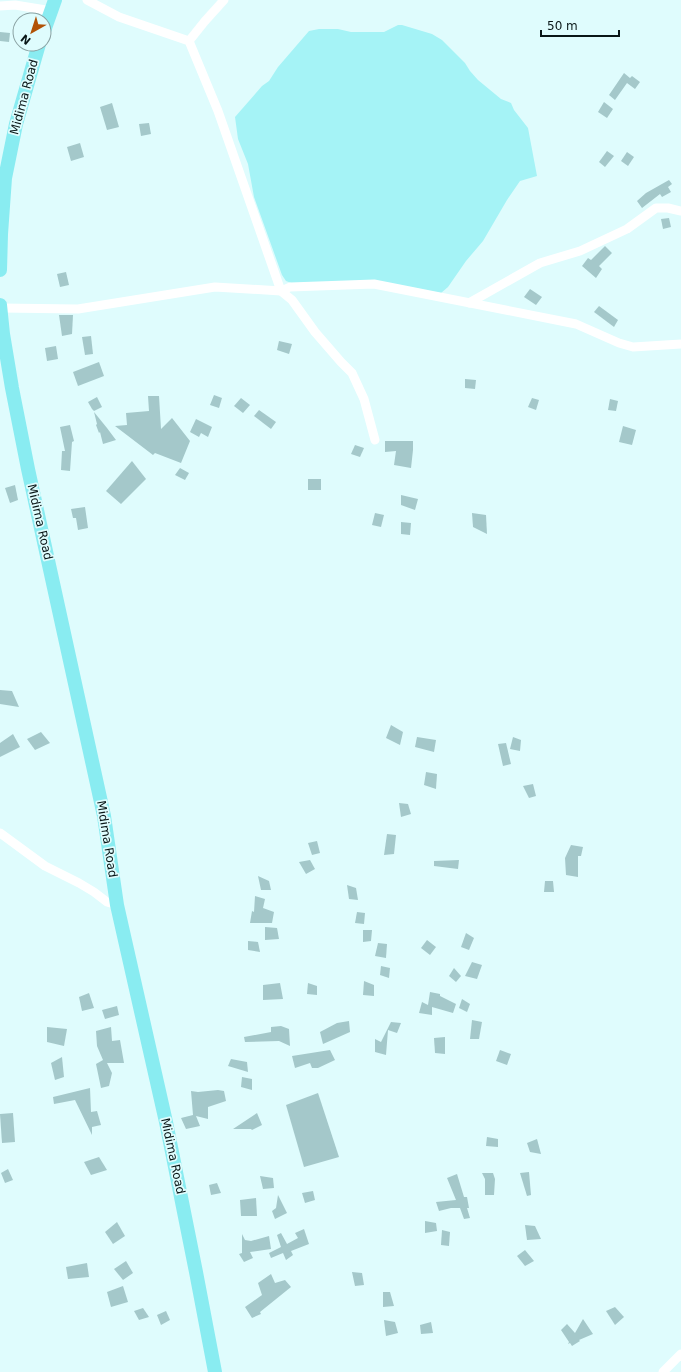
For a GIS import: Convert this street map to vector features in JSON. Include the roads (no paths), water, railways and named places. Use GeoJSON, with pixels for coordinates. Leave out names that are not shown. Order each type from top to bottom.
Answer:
{"type":"FeatureCollection","features":[{"type":"Feature","properties":{"kind":"main road","name":"Midima Road"},"geometry":{"type":"LineString","coordinates":[[0,270],[5,178],[16,124],[37,52]]}},
{"type":"Feature","properties":{"kind":"main road","name":"Midima Road"},"geometry":{"type":"LineString","coordinates":[[0,306],[12,388],[28,469],[104,816],[117,905],[167,1130],[215,1372]]}},
{"type":"Feature","properties":{"kind":"street"},"geometry":{"type":"LineString","coordinates":[[87,0],[119,17],[190,41],[218,111],[282,291],[292,300],[315,332],[340,362],[352,373],[364,400],[375,440]]}},
{"type":"Feature","properties":{"kind":"street"},"geometry":{"type":"LineString","coordinates":[[190,41],[224,0]]}},
{"type":"Feature","properties":{"kind":"street"},"geometry":{"type":"LineString","coordinates":[[0,6],[53,5]]}},
{"type":"Feature","properties":{"kind":"street"},"geometry":{"type":"LineString","coordinates":[[469,303],[540,263],[580,251],[627,229],[656,208],[668,208],[681,211]]}},
{"type":"Feature","properties":{"kind":"street"},"geometry":{"type":"LineString","coordinates":[[0,306],[78,309],[215,287],[282,291],[290,287],[374,284],[576,324],[619,343],[633,347],[681,344]]}},
{"type":"Feature","properties":{"kind":"street"},"geometry":{"type":"LineString","coordinates":[[0,833],[45,866],[79,883],[107,902],[117,905]]}},
{"type":"Feature","properties":{"kind":"street"},"geometry":{"type":"LineString","coordinates":[[663,1372],[681,1354]]}}]}
